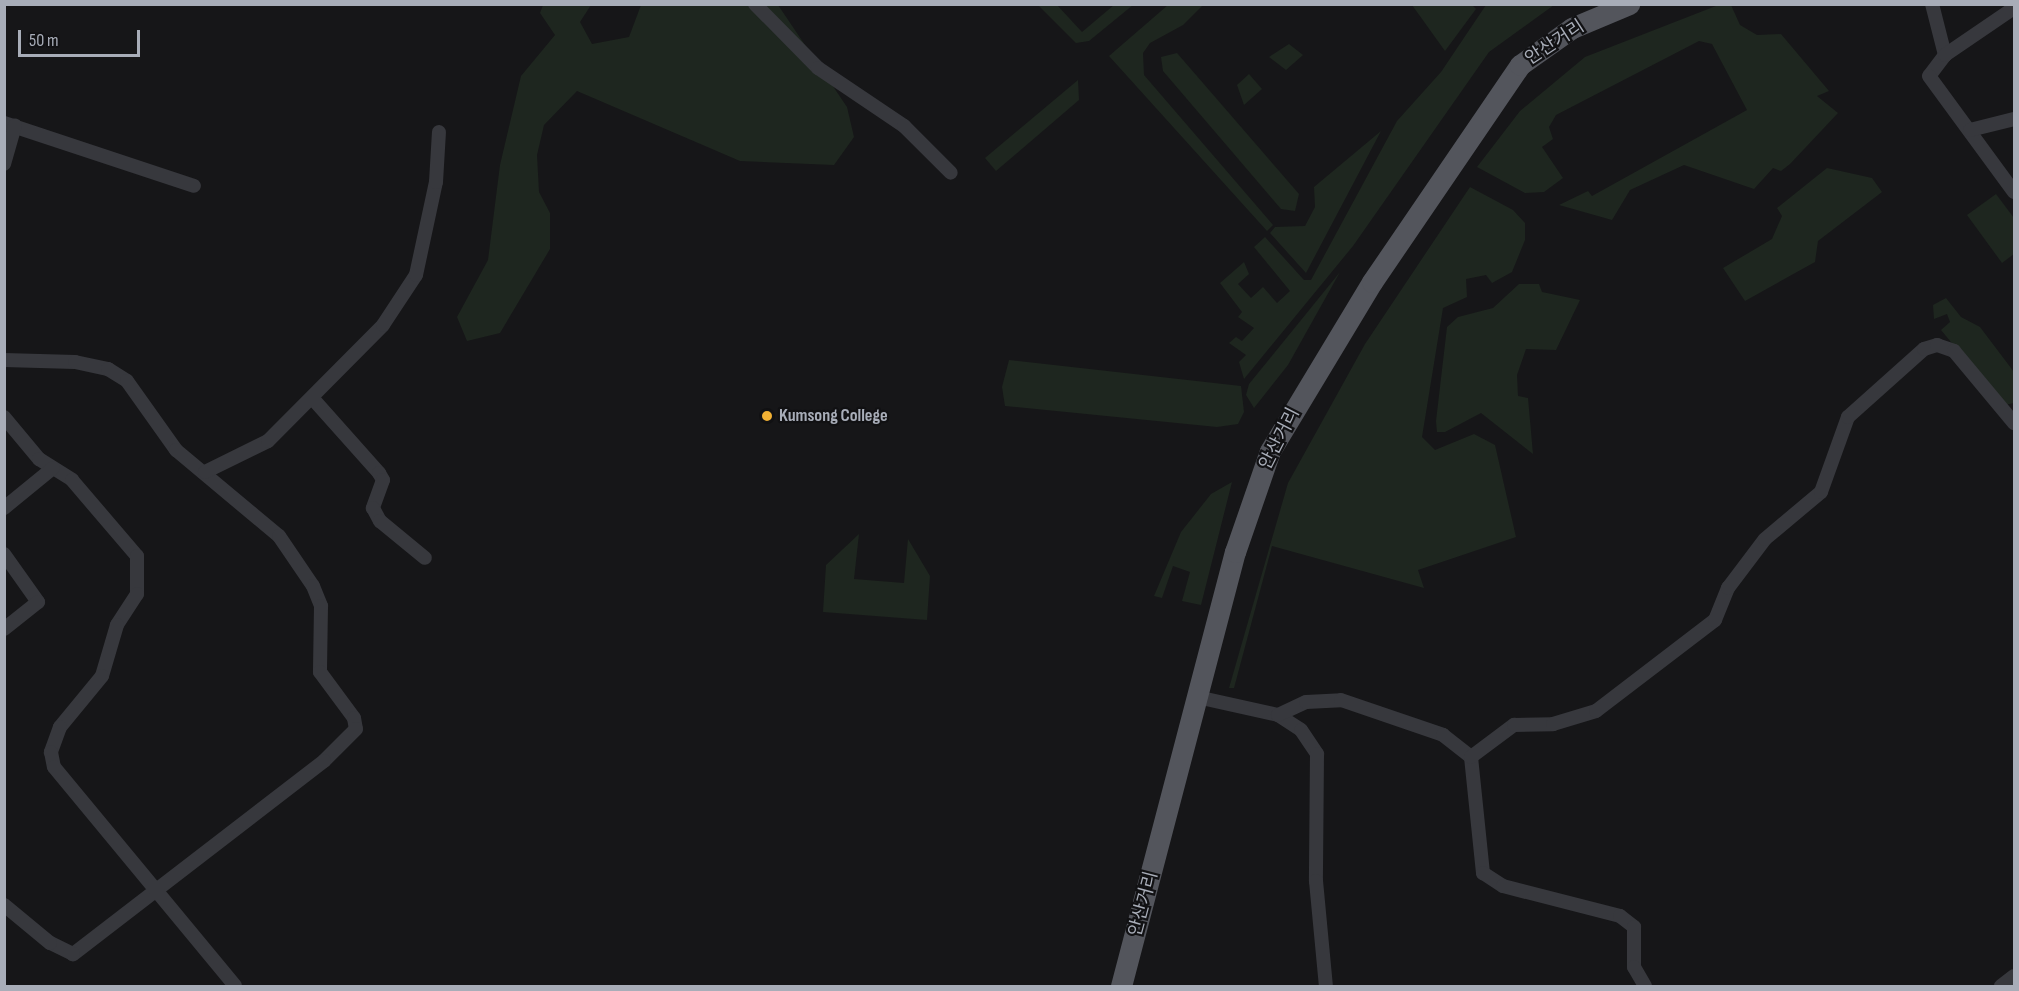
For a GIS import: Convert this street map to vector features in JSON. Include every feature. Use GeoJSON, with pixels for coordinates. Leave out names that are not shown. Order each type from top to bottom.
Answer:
{"type":"FeatureCollection","features":[{"type":"Feature","properties":{"kind":"main road","name":"안산거리"},"geometry":{"type":"LineString","coordinates":[[1121,987],[1235,552],[1270,452],[1354,310],[1520,65],[1572,28],[1629,4]]}},
{"type":"Feature","properties":{"kind":"street"},"geometry":{"type":"LineString","coordinates":[[755,4],[818,68],[904,126],[951,173]]}},
{"type":"Feature","properties":{"kind":"street"},"geometry":{"type":"LineString","coordinates":[[1932,4],[1945,55]]}},
{"type":"Feature","properties":{"kind":"street"},"geometry":{"type":"LineString","coordinates":[[2014,8],[1945,55],[1929,76],[2014,192]]}},
{"type":"Feature","properties":{"kind":"street"},"geometry":{"type":"LineString","coordinates":[[1970,130],[2014,119]]}},
{"type":"Feature","properties":{"kind":"street"},"geometry":{"type":"LineString","coordinates":[[4,164],[10,125],[194,186]]}},
{"type":"Feature","properties":{"kind":"street"},"geometry":{"type":"LineString","coordinates":[[205,472],[268,441],[314,400],[383,325],[416,275],[436,182],[440,132]]}},
{"type":"Feature","properties":{"kind":"street"},"geometry":{"type":"LineString","coordinates":[[1471,757],[1514,725],[1553,724],[1596,711],[1715,620],[1728,588],[1765,539],[1821,492],[1848,417],[1924,349],[1937,345],[1954,351],[2014,423]]}},
{"type":"Feature","properties":{"kind":"street"},"geometry":{"type":"LineString","coordinates":[[4,360],[108,369],[127,381],[176,450],[279,536],[313,586],[321,606],[320,672],[356,729],[324,761],[73,954],[50,943],[4,905]]}},
{"type":"Feature","properties":{"kind":"street"},"geometry":{"type":"LineString","coordinates":[[314,400],[383,480],[373,508],[380,521],[425,558]]}},
{"type":"Feature","properties":{"kind":"street"},"geometry":{"type":"LineString","coordinates":[[4,417],[53,468],[72,480],[137,556],[140,579],[137,594],[117,625],[102,676],[60,727],[52,759],[235,987]]}},
{"type":"Feature","properties":{"kind":"street"},"geometry":{"type":"LineString","coordinates":[[4,508],[53,468]]}},
{"type":"Feature","properties":{"kind":"street"},"geometry":{"type":"LineString","coordinates":[[4,554],[38,602],[4,629]]}},
{"type":"Feature","properties":{"kind":"street"},"geometry":{"type":"LineString","coordinates":[[1197,697],[1278,715],[1301,730],[1317,754],[1316,881],[1326,987]]}},
{"type":"Feature","properties":{"kind":"street"},"geometry":{"type":"LineString","coordinates":[[1278,715],[1306,702],[1341,700],[1443,735],[1471,757],[1483,873],[1503,886],[1620,916],[1634,927],[1635,967],[1645,987]]}},
{"type":"Feature","properties":{"kind":"street"},"geometry":{"type":"LineString","coordinates":[[2001,987],[2014,976]]}},
{"type":"Feature","properties":{"kind":"shaded area"},"geometry":{"type":"Polygon","coordinates":[[[1721,4],[1731,5],[1740,25],[1757,35],[1781,34],[1829,91],[1817,96],[1838,113],[1781,171],[1773,168],[1754,189],[1684,165],[1630,190],[1612,220],[1559,205],[1588,191],[1592,196],[1747,110],[1712,44],[1699,41],[1556,115],[1549,127],[1553,139],[1542,147],[1563,178],[1544,192],[1525,193],[1477,167],[1520,111],[1585,57],[1721,4]]]}},
{"type":"Feature","properties":{"kind":"shaded area"},"geometry":{"type":"Polygon","coordinates":[[[543,5],[591,5],[580,22],[592,44],[629,37],[641,5],[778,5],[847,107],[854,137],[834,165],[740,161],[577,91],[544,125],[537,155],[539,192],[550,213],[550,249],[500,333],[467,341],[457,317],[488,260],[500,165],[521,76],[555,35],[540,13],[543,5]]]}},
{"type":"Feature","properties":{"kind":"shaded area"},"geometry":{"type":"Polygon","coordinates":[[[1038,5],[1057,5],[1082,32],[1114,5],[1133,5],[1089,41],[1076,43],[1038,5]]]}},
{"type":"Feature","properties":{"kind":"shaded area"},"geometry":{"type":"Polygon","coordinates":[[[1168,5],[1203,5],[1183,25],[1150,43],[1143,53],[1144,75],[1273,225],[1267,231],[1109,56],[1168,5]]]}},
{"type":"Feature","properties":{"kind":"shaded area"},"geometry":{"type":"Polygon","coordinates":[[[1412,5],[1472,5],[1476,9],[1445,51],[1412,5]]]}},
{"type":"Feature","properties":{"kind":"shaded area"},"geometry":{"type":"Polygon","coordinates":[[[1486,5],[1554,5],[1489,52],[1353,246],[1244,379],[1239,362],[1246,355],[1229,343],[1236,337],[1242,341],[1254,328],[1238,317],[1242,312],[1220,283],[1244,262],[1249,274],[1238,284],[1251,298],[1263,287],[1277,303],[1290,291],[1254,247],[1265,237],[1304,280],[1311,280],[1397,121],[1441,72],[1486,5]]]}},
{"type":"Feature","properties":{"kind":"shaded area"},"geometry":{"type":"Polygon","coordinates":[[[1289,44],[1303,55],[1286,70],[1269,57],[1289,44]]]}},
{"type":"Feature","properties":{"kind":"shaded area"},"geometry":{"type":"Polygon","coordinates":[[[1177,53],[1299,194],[1295,211],[1281,209],[1163,71],[1161,57],[1177,53]]]}},
{"type":"Feature","properties":{"kind":"shaded area"},"geometry":{"type":"Polygon","coordinates":[[[1249,74],[1262,89],[1244,105],[1237,85],[1249,74]]]}},
{"type":"Feature","properties":{"kind":"shaded area"},"geometry":{"type":"Polygon","coordinates":[[[1078,80],[1079,100],[996,171],[985,158],[1078,80]]]}},
{"type":"Feature","properties":{"kind":"shaded area"},"geometry":{"type":"Polygon","coordinates":[[[1381,131],[1306,273],[1270,233],[1275,227],[1305,226],[1315,207],[1314,187],[1381,131]]]}},
{"type":"Feature","properties":{"kind":"shaded area"},"geometry":{"type":"Polygon","coordinates":[[[1827,168],[1872,178],[1882,192],[1818,241],[1815,262],[1745,301],[1723,268],[1772,239],[1782,216],[1777,208],[1827,168]]]}},
{"type":"Feature","properties":{"kind":"shaded area"},"geometry":{"type":"Polygon","coordinates":[[[1470,187],[1513,210],[1525,223],[1525,240],[1512,272],[1492,283],[1486,275],[1466,279],[1467,297],[1443,308],[1422,437],[1435,450],[1474,434],[1495,445],[1516,537],[1418,570],[1424,588],[1272,546],[1234,688],[1229,688],[1288,483],[1365,344],[1470,187]]]}},
{"type":"Feature","properties":{"kind":"shaded area"},"geometry":{"type":"Polygon","coordinates":[[[1996,194],[2014,218],[2014,254],[2002,263],[1967,215],[1996,194]]]}},
{"type":"Feature","properties":{"kind":"shaded area"},"geometry":{"type":"Polygon","coordinates":[[[1340,272],[1288,365],[1254,408],[1246,395],[1249,384],[1340,272]]]}},
{"type":"Feature","properties":{"kind":"shaded area"},"geometry":{"type":"Polygon","coordinates":[[[1519,284],[1539,284],[1542,292],[1580,300],[1556,350],[1526,349],[1517,375],[1518,396],[1528,398],[1533,454],[1481,413],[1445,432],[1437,432],[1436,421],[1447,327],[1458,317],[1493,308],[1519,284]]]}},
{"type":"Feature","properties":{"kind":"shaded area"},"geometry":{"type":"Polygon","coordinates":[[[1946,298],[1961,317],[1980,327],[2014,372],[2014,403],[2005,405],[1998,399],[1941,330],[1950,322],[1947,314],[1934,319],[1933,305],[1946,298]]]}},
{"type":"Feature","properties":{"kind":"shaded area"},"geometry":{"type":"Polygon","coordinates":[[[1009,360],[1241,386],[1244,412],[1238,424],[1217,427],[1005,406],[1002,387],[1009,360]]]}},
{"type":"Feature","properties":{"kind":"shaded area"},"geometry":{"type":"Polygon","coordinates":[[[1232,482],[1201,605],[1182,601],[1190,572],[1173,566],[1162,598],[1154,596],[1181,532],[1211,494],[1232,482]]]}},
{"type":"Feature","properties":{"kind":"shaded area"},"geometry":{"type":"Polygon","coordinates":[[[859,534],[854,579],[904,583],[908,539],[930,576],[927,620],[823,612],[826,565],[859,534]]]}},
{"type":"Feature","properties":{"kind":"place","name":"Kumsong College"},"geometry":{"type":"Point","coordinates":[767,416]}}]}
